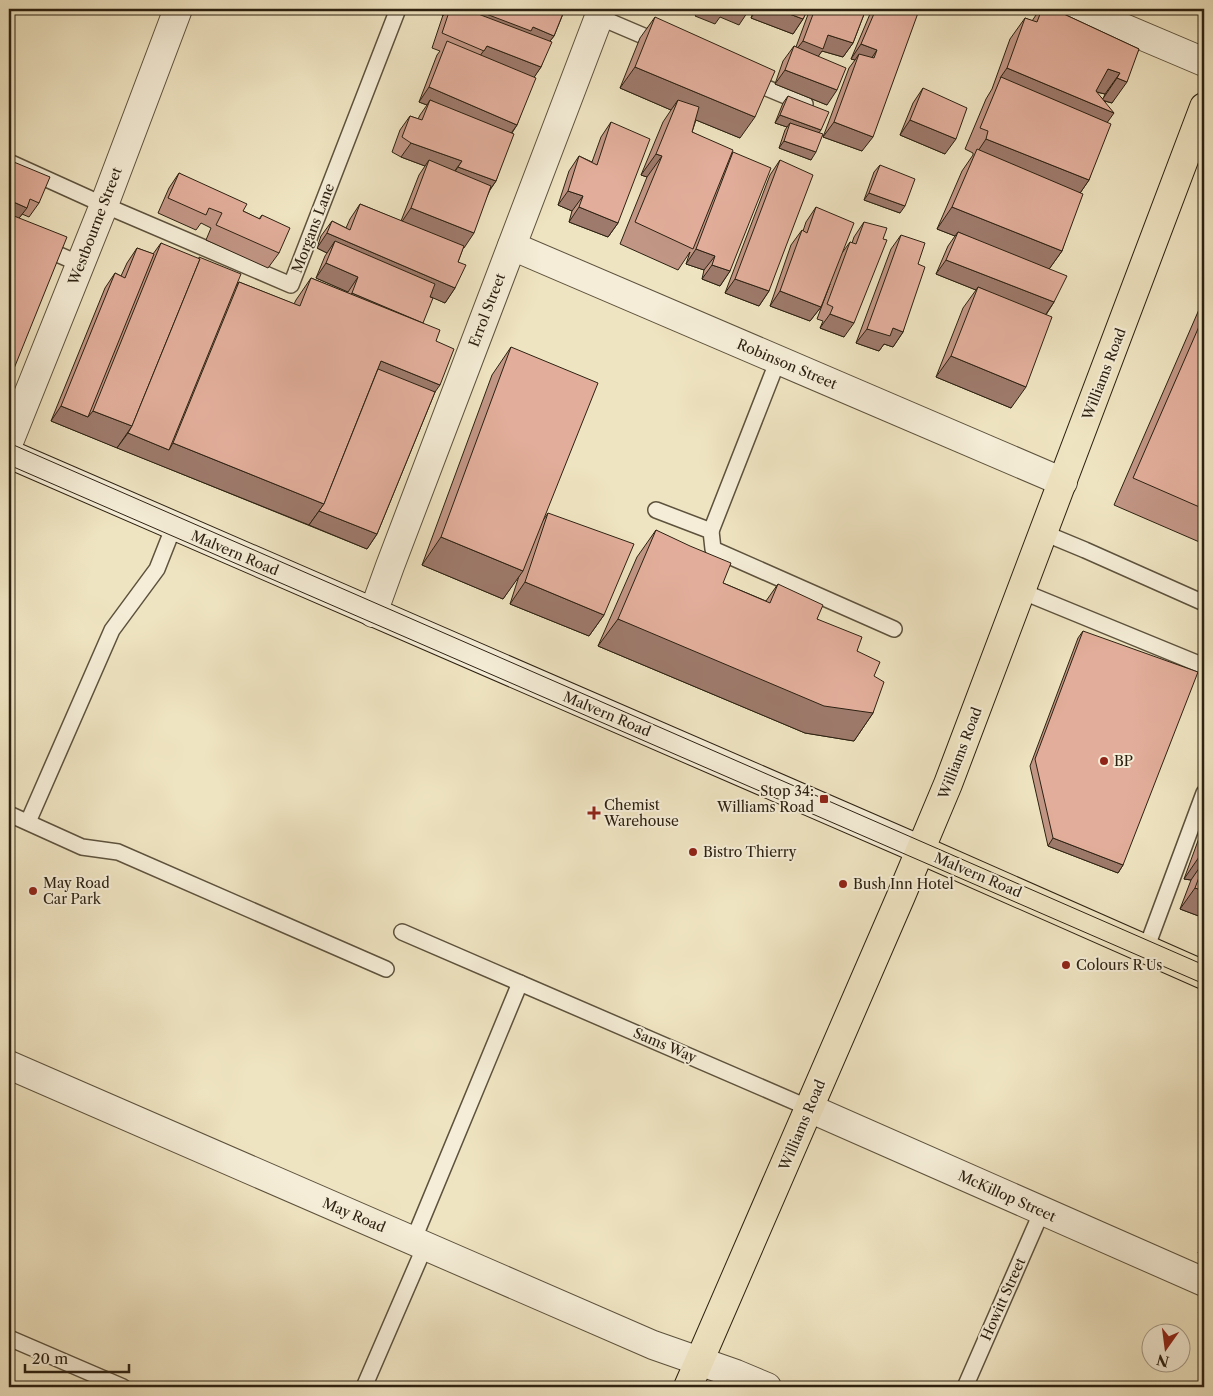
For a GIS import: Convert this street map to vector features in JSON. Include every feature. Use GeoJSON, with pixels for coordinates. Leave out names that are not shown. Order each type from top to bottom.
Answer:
{"type":"FeatureCollection","features":[{"type":"Feature","properties":{"kind":"main road","name":"Williams Road"},"geometry":{"type":"LineString","coordinates":[[688,1387],[948,784],[1203,114]]}},
{"type":"Feature","properties":{"kind":"main road","name":"Malvern Road"},"geometry":{"type":"LineString","coordinates":[[921,850],[1204,974]]}},
{"type":"Feature","properties":{"kind":"street","name":"Westbourne Street"},"geometry":{"type":"LineString","coordinates":[[9,442],[104,205],[178,9]]}},
{"type":"Feature","properties":{"kind":"street"},"geometry":{"type":"LineString","coordinates":[[1079,9],[1204,62]]}},
{"type":"Feature","properties":{"kind":"street","name":"Errol Street"},"geometry":{"type":"LineString","coordinates":[[373,613],[600,13]]}},
{"type":"Feature","properties":{"kind":"street","name":"Robinson Street"},"geometry":{"type":"LineString","coordinates":[[512,246],[1063,482]]}},
{"type":"Feature","properties":{"kind":"street","name":"Malvern Road"},"geometry":{"type":"LineString","coordinates":[[9,454],[921,850]]}},
{"type":"Feature","properties":{"kind":"street","name":"May Road"},"geometry":{"type":"LineString","coordinates":[[9,1065],[653,1346],[699,1362]]}},
{"type":"Feature","properties":{"kind":"street","name":"McKillop Street"},"geometry":{"type":"LineString","coordinates":[[809,1108],[1204,1282]]}},
{"type":"Feature","properties":{"kind":"street"},"geometry":{"type":"LineString","coordinates":[[699,1362],[736,1374],[767,1387]]}},
{"type":"Feature","properties":{"kind":"lane","name":"Morgans Lane"},"geometry":{"type":"LineString","coordinates":[[104,205],[292,285],[398,9]]}},
{"type":"Feature","properties":{"kind":"lane"},"geometry":{"type":"LineString","coordinates":[[600,13],[674,49]]}},
{"type":"Feature","properties":{"kind":"lane"},"geometry":{"type":"LineString","coordinates":[[737,75],[818,109]]}},
{"type":"Feature","properties":{"kind":"lane"},"geometry":{"type":"LineString","coordinates":[[9,162],[104,205]]}},
{"type":"Feature","properties":{"kind":"lane"},"geometry":{"type":"LineString","coordinates":[[9,233],[80,264]]}},
{"type":"Feature","properties":{"kind":"lane"},"geometry":{"type":"LineString","coordinates":[[778,360],[711,531],[713,550],[894,629]]}},
{"type":"Feature","properties":{"kind":"lane"},"geometry":{"type":"LineString","coordinates":[[656,510],[711,531]]}},
{"type":"Feature","properties":{"kind":"lane"},"geometry":{"type":"LineString","coordinates":[[28,822],[112,630],[157,569],[174,526]]}},
{"type":"Feature","properties":{"kind":"lane"},"geometry":{"type":"LineString","coordinates":[[1044,533],[1204,603]]}},
{"type":"Feature","properties":{"kind":"lane"},"geometry":{"type":"LineString","coordinates":[[1022,591],[1204,666]]}},
{"type":"Feature","properties":{"kind":"lane"},"geometry":{"type":"LineString","coordinates":[[1146,948],[1204,793]]}},
{"type":"Feature","properties":{"kind":"lane"},"geometry":{"type":"LineString","coordinates":[[9,814],[82,846],[118,852],[386,969]]}},
{"type":"Feature","properties":{"kind":"lane","name":"Sams Way"},"geometry":{"type":"LineString","coordinates":[[402,932],[809,1108]]}},
{"type":"Feature","properties":{"kind":"lane"},"geometry":{"type":"LineString","coordinates":[[364,1387],[520,983]]}},
{"type":"Feature","properties":{"kind":"lane","name":"Howitt Street"},"geometry":{"type":"LineString","coordinates":[[965,1387],[1042,1211]]}},
{"type":"Feature","properties":{"kind":"lane"},"geometry":{"type":"LineString","coordinates":[[9,1338],[124,1387]]}},
{"type":"Feature","properties":{"kind":"building"},"geometry":{"type":"Polygon","coordinates":[[[450,9],[465,9],[552,42],[541,67],[487,46],[484,51],[442,33],[450,9]]]}},
{"type":"Feature","properties":{"kind":"building"},"geometry":{"type":"Polygon","coordinates":[[[473,9],[559,9],[564,11],[554,36],[533,27],[531,31],[473,9]]]}},
{"type":"Feature","properties":{"kind":"building"},"geometry":{"type":"Polygon","coordinates":[[[776,9],[808,9],[803,19],[776,9]]]}},
{"type":"Feature","properties":{"kind":"building"},"geometry":{"type":"Polygon","coordinates":[[[815,9],[866,9],[853,43],[828,35],[823,49],[803,41],[815,9]]]}},
{"type":"Feature","properties":{"kind":"building"},"geometry":{"type":"Polygon","coordinates":[[[876,9],[906,9],[918,13],[873,137],[834,122],[859,54],[874,58],[877,50],[861,44],[876,9]]]}},
{"type":"Feature","properties":{"kind":"building"},"geometry":{"type":"Polygon","coordinates":[[[1042,9],[1053,9],[1139,49],[1127,82],[1117,78],[1120,73],[1108,69],[1096,91],[1114,113],[1007,68],[1025,18],[1037,22],[1042,9]]]}},
{"type":"Feature","properties":{"kind":"building"},"geometry":{"type":"Polygon","coordinates":[[[655,17],[775,71],[755,117],[635,67],[655,17]]]}},
{"type":"Feature","properties":{"kind":"building"},"geometry":{"type":"Polygon","coordinates":[[[447,41],[536,78],[517,125],[429,87],[447,41]]]}},
{"type":"Feature","properties":{"kind":"building"},"geometry":{"type":"Polygon","coordinates":[[[794,46],[846,68],[837,90],[785,70],[794,46]]]}},
{"type":"Feature","properties":{"kind":"building"},"geometry":{"type":"Polygon","coordinates":[[[1001,77],[1111,124],[1089,180],[986,139],[988,131],[980,128],[1001,77]]]}},
{"type":"Feature","properties":{"kind":"building"},"geometry":{"type":"Polygon","coordinates":[[[923,88],[967,108],[956,139],[910,120],[923,88]]]}},
{"type":"Feature","properties":{"kind":"building"},"geometry":{"type":"Polygon","coordinates":[[[788,96],[829,112],[821,130],[780,115],[788,96]]]}},
{"type":"Feature","properties":{"kind":"building"},"geometry":{"type":"Polygon","coordinates":[[[430,100],[514,134],[496,181],[458,167],[462,161],[411,143],[402,137],[410,116],[422,120],[430,100]]]}},
{"type":"Feature","properties":{"kind":"building"},"geometry":{"type":"Polygon","coordinates":[[[678,100],[699,107],[692,132],[733,150],[693,249],[635,222],[662,156],[656,154],[678,100]]]}},
{"type":"Feature","properties":{"kind":"building"},"geometry":{"type":"Polygon","coordinates":[[[611,122],[650,139],[618,223],[579,207],[583,196],[568,191],[579,156],[597,165],[611,122]]]}},
{"type":"Feature","properties":{"kind":"building"},"geometry":{"type":"Polygon","coordinates":[[[790,123],[823,134],[816,152],[784,141],[790,123]]]}},
{"type":"Feature","properties":{"kind":"building"},"geometry":{"type":"Polygon","coordinates":[[[977,149],[1083,194],[1062,251],[952,207],[977,149]]]}},
{"type":"Feature","properties":{"kind":"building"},"geometry":{"type":"Polygon","coordinates":[[[733,152],[771,168],[730,271],[712,265],[715,256],[696,249],[733,152]]]}},
{"type":"Feature","properties":{"kind":"building"},"geometry":{"type":"Polygon","coordinates":[[[9,160],[50,177],[39,203],[30,199],[27,208],[9,200],[9,160]]]}},
{"type":"Feature","properties":{"kind":"building"},"geometry":{"type":"Polygon","coordinates":[[[429,160],[491,186],[474,233],[411,208],[429,160]]]}},
{"type":"Feature","properties":{"kind":"building"},"geometry":{"type":"Polygon","coordinates":[[[780,160],[813,175],[769,291],[735,279],[780,160]]]}},
{"type":"Feature","properties":{"kind":"building"},"geometry":{"type":"Polygon","coordinates":[[[880,165],[915,179],[905,206],[869,193],[880,165]]]}},
{"type":"Feature","properties":{"kind":"building"},"geometry":{"type":"Polygon","coordinates":[[[179,173],[247,204],[243,211],[260,219],[262,215],[290,228],[279,253],[216,225],[222,213],[209,208],[206,215],[168,198],[179,173]]]}},
{"type":"Feature","properties":{"kind":"building"},"geometry":{"type":"Polygon","coordinates":[[[360,204],[464,246],[458,262],[466,265],[455,288],[327,233],[332,221],[350,230],[360,204]]]}},
{"type":"Feature","properties":{"kind":"building"},"geometry":{"type":"Polygon","coordinates":[[[816,207],[854,223],[821,307],[780,291],[802,230],[807,233],[816,207]]]}},
{"type":"Feature","properties":{"kind":"building"},"geometry":{"type":"Polygon","coordinates":[[[9,214],[67,237],[13,371],[9,369],[9,214]]]}},
{"type":"Feature","properties":{"kind":"building"},"geometry":{"type":"Polygon","coordinates":[[[864,222],[887,228],[883,239],[887,240],[854,323],[830,314],[833,307],[827,304],[850,242],[856,244],[864,222]]]}},
{"type":"Feature","properties":{"kind":"building"},"geometry":{"type":"Polygon","coordinates":[[[958,232],[1067,276],[1054,302],[946,260],[958,232]]]}},
{"type":"Feature","properties":{"kind":"building"},"geometry":{"type":"Polygon","coordinates":[[[901,235],[925,243],[918,264],[925,267],[903,332],[893,328],[890,336],[867,329],[901,235]]]}},
{"type":"Feature","properties":{"kind":"building"},"geometry":{"type":"Polygon","coordinates":[[[335,241],[435,284],[430,297],[433,298],[423,323],[352,293],[358,277],[326,263],[335,241]]]}},
{"type":"Feature","properties":{"kind":"building"},"geometry":{"type":"Polygon","coordinates":[[[161,243],[200,259],[132,426],[93,411],[161,243]]]}},
{"type":"Feature","properties":{"kind":"building"},"geometry":{"type":"Polygon","coordinates":[[[137,248],[154,254],[88,417],[61,406],[115,273],[125,278],[137,248]]]}},
{"type":"Feature","properties":{"kind":"building"},"geometry":{"type":"Polygon","coordinates":[[[199,257],[241,274],[169,450],[128,433],[200,259],[199,257]]]}},
{"type":"Feature","properties":{"kind":"building"},"geometry":{"type":"Polygon","coordinates":[[[311,278],[440,330],[436,341],[454,349],[440,385],[381,361],[324,504],[173,443],[239,282],[300,306],[311,278]]]}},
{"type":"Feature","properties":{"kind":"building"},"geometry":{"type":"Polygon","coordinates":[[[978,287],[1052,317],[1026,387],[951,356],[978,287]]]}},
{"type":"Feature","properties":{"kind":"building"},"geometry":{"type":"Polygon","coordinates":[[[1204,315],[1204,509],[1133,478],[1204,315]]]}},
{"type":"Feature","properties":{"kind":"building"},"geometry":{"type":"Polygon","coordinates":[[[511,347],[598,383],[523,571],[441,537],[511,347]]]}},
{"type":"Feature","properties":{"kind":"building"},"geometry":{"type":"Polygon","coordinates":[[[378,369],[435,392],[377,534],[319,511],[324,504],[378,369]]]}},
{"type":"Feature","properties":{"kind":"building"},"geometry":{"type":"Polygon","coordinates":[[[548,513],[634,544],[604,615],[525,582],[548,513]]]}},
{"type":"Feature","properties":{"kind":"building"},"geometry":{"type":"Polygon","coordinates":[[[656,530],[731,563],[723,583],[770,603],[778,584],[823,605],[817,619],[862,637],[857,651],[880,662],[874,676],[884,682],[873,713],[824,706],[618,619],[656,530]]]}},
{"type":"Feature","properties":{"kind":"building"},"geometry":{"type":"Polygon","coordinates":[[[1083,631],[1198,672],[1123,865],[1053,838],[1035,759],[1083,631]]]}},
{"type":"Feature","properties":{"kind":"building"},"geometry":{"type":"Polygon","coordinates":[[[1204,844],[1204,858],[1199,857],[1204,844]]]}},
{"type":"Feature","properties":{"kind":"building"},"geometry":{"type":"Polygon","coordinates":[[[1204,864],[1204,891],[1195,888],[1204,864]]]}},
{"type":"Feature","properties":{"kind":"tram line"},"geometry":{"type":"LineString","coordinates":[[9,443],[1204,965]]}},
{"type":"Feature","properties":{"kind":"tram line"},"geometry":{"type":"LineString","coordinates":[[9,465],[1204,984]]}},
{"type":"Feature","properties":{"kind":"place","name":"BP"},"geometry":{"type":"Point","coordinates":[1104,761]}},
{"type":"Feature","properties":{"kind":"place","name":"Stop 34: Williams Road"},"geometry":{"type":"Point","coordinates":[824,799]}},
{"type":"Feature","properties":{"kind":"place","name":"Chemist Warehouse"},"geometry":{"type":"Point","coordinates":[594,813]}},
{"type":"Feature","properties":{"kind":"place","name":"Bistro Thierry"},"geometry":{"type":"Point","coordinates":[693,852]}},
{"type":"Feature","properties":{"kind":"place","name":"Bush Inn Hotel"},"geometry":{"type":"Point","coordinates":[843,884]}},
{"type":"Feature","properties":{"kind":"place","name":"May Road Car Park"},"geometry":{"type":"Point","coordinates":[33,891]}},
{"type":"Feature","properties":{"kind":"place","name":"Colours R Us"},"geometry":{"type":"Point","coordinates":[1066,965]}}]}
